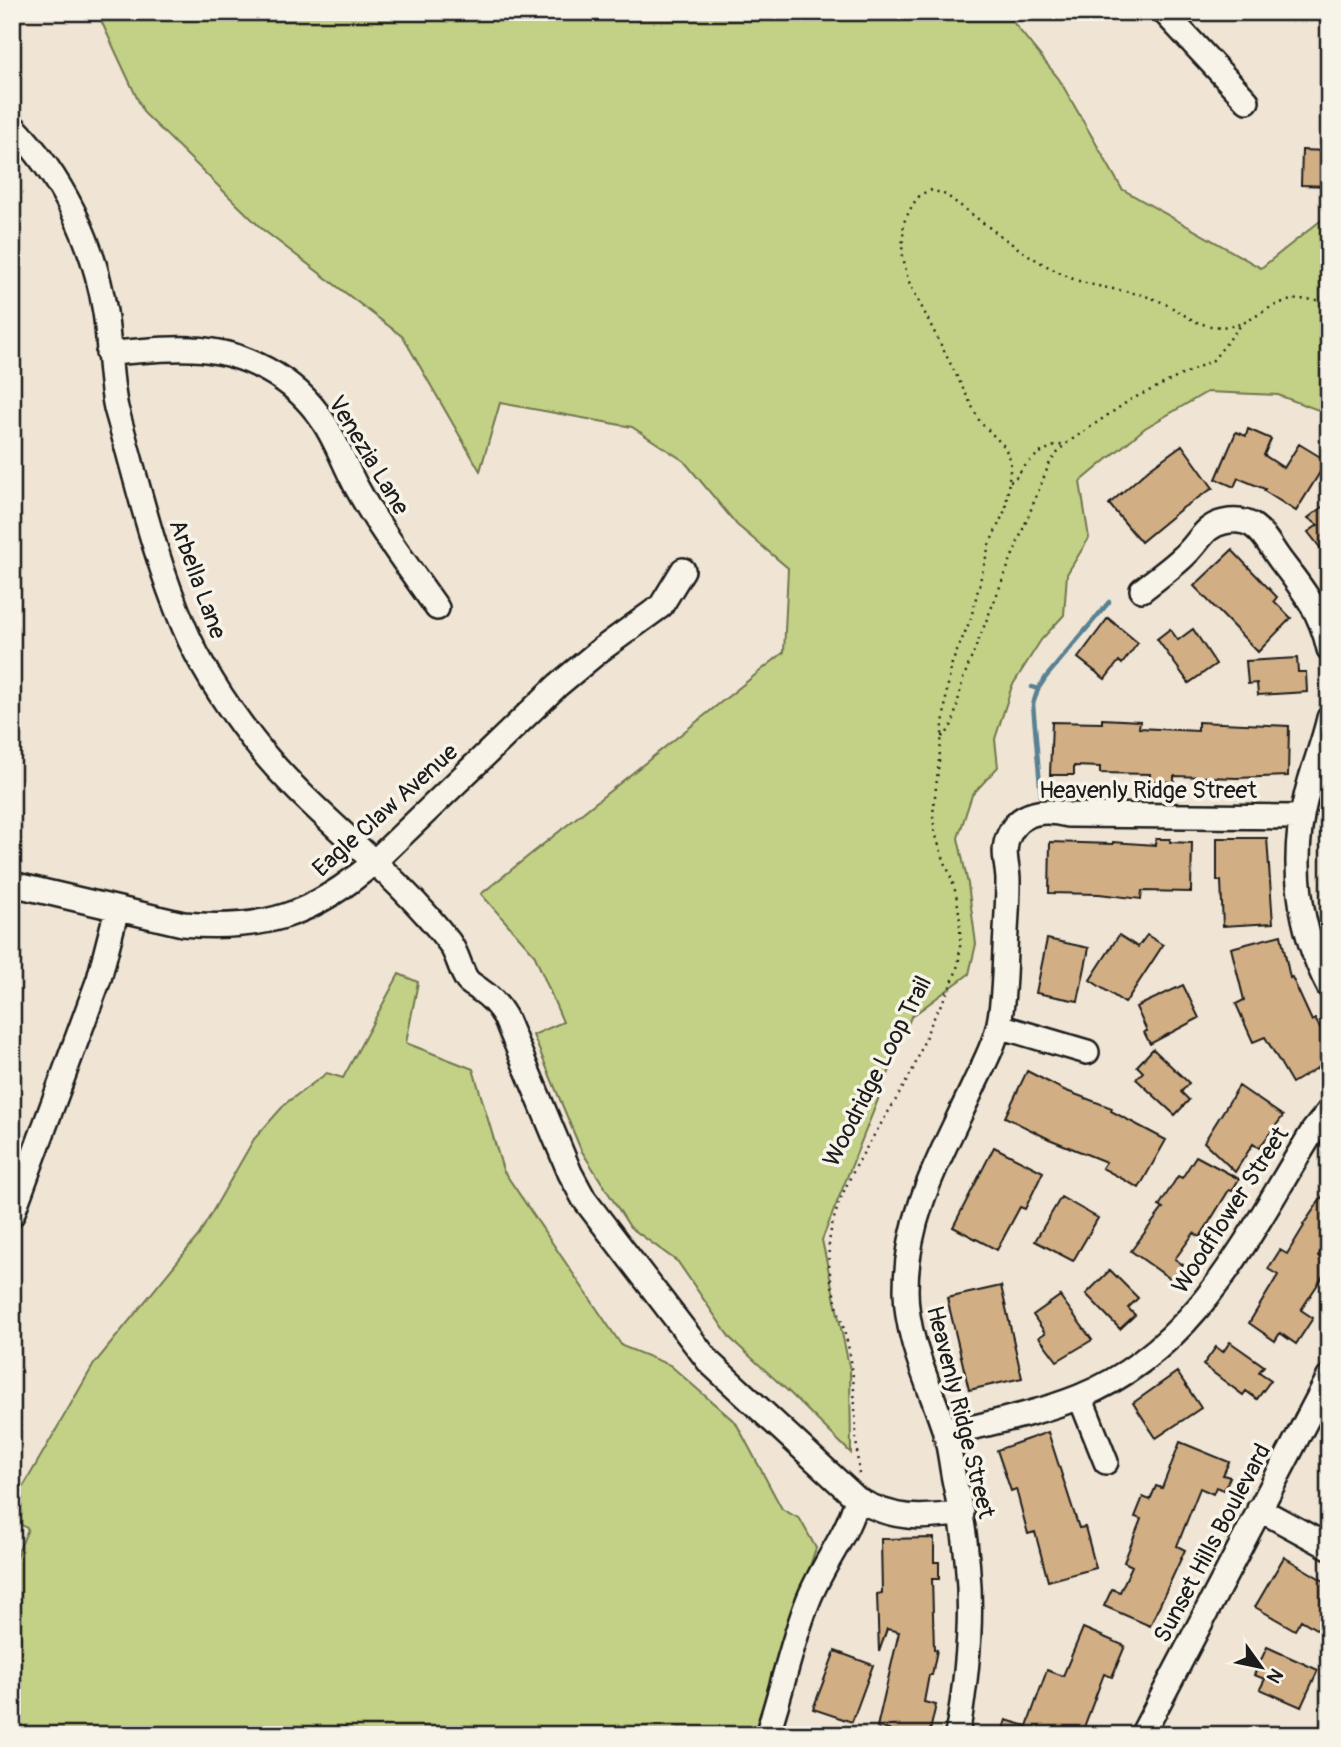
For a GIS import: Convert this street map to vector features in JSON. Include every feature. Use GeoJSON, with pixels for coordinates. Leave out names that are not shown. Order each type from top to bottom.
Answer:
{"type":"FeatureCollection","features":[{"type":"Feature","properties":{"kind":"street"},"geometry":{"type":"LineString","coordinates":[[1164,12],[1247,101]]}},
{"type":"Feature","properties":{"kind":"street","name":"Arbella Lane"},"geometry":{"type":"LineString","coordinates":[[12,125],[55,179],[74,211],[88,243],[105,313],[116,408],[168,587],[184,629],[228,707],[254,743],[284,775],[374,862],[449,942],[459,957],[467,981],[496,1002],[505,1017],[570,1173],[596,1216],[709,1362],[857,1499]]}},
{"type":"Feature","properties":{"kind":"street","name":"Venezia Lane"},"geometry":{"type":"LineString","coordinates":[[108,353],[192,348],[218,351],[262,366],[286,382],[306,399],[323,420],[372,514],[436,608]]}},
{"type":"Feature","properties":{"kind":"street"},"geometry":{"type":"LineString","coordinates":[[1142,590],[1188,552],[1202,534],[1212,527],[1224,522],[1238,521],[1251,525],[1263,533],[1278,558],[1301,585],[1315,609],[1329,649]]}},
{"type":"Feature","properties":{"kind":"street","name":"Eagle Claw Avenue"},"geometry":{"type":"LineString","coordinates":[[12,884],[183,924],[211,927],[240,926],[296,913],[349,884],[374,862],[558,685],[661,606],[683,570]]}},
{"type":"Feature","properties":{"kind":"street"},"geometry":{"type":"LineString","coordinates":[[1329,718],[1306,795],[1298,846],[1298,881],[1302,912],[1311,944],[1329,987]]}},
{"type":"Feature","properties":{"kind":"street","name":"Heavenly Ridge Street"},"geometry":{"type":"LineString","coordinates":[[957,1735],[967,1664],[971,1606],[969,1563],[962,1513],[945,1434],[913,1343],[906,1292],[907,1260],[920,1200],[987,1058],[999,1026],[1003,999],[1008,878],[1005,848],[1009,835],[1016,824],[1039,811],[1068,815],[1301,817]]}},
{"type":"Feature","properties":{"kind":"street"},"geometry":{"type":"LineString","coordinates":[[12,1215],[99,979],[117,909]]}},
{"type":"Feature","properties":{"kind":"street"},"geometry":{"type":"LineString","coordinates":[[999,1026],[1087,1052]]}},
{"type":"Feature","properties":{"kind":"street","name":"Woodflower Street"},"geometry":{"type":"LineString","coordinates":[[945,1434],[1047,1408],[1080,1396],[1141,1364],[1190,1319],[1212,1293],[1307,1141],[1329,1111]]}},
{"type":"Feature","properties":{"kind":"street","name":"Sunset Hills Boulevard"},"geometry":{"type":"LineString","coordinates":[[1142,1735],[1329,1377]]}},
{"type":"Feature","properties":{"kind":"street"},"geometry":{"type":"LineString","coordinates":[[1080,1396],[1106,1462]]}},
{"type":"Feature","properties":{"kind":"street"},"geometry":{"type":"LineString","coordinates":[[767,1735],[808,1601],[851,1520],[857,1499],[884,1513],[899,1516],[931,1517],[962,1513]]}},
{"type":"Feature","properties":{"kind":"street"},"geometry":{"type":"LineString","coordinates":[[1259,1509],[1329,1547]]}},
{"type":"Feature","properties":{"kind":"path","name":"Woodridge Loop Trail"},"geometry":{"type":"LineString","coordinates":[[857,1499],[859,1478],[852,1367],[831,1288],[829,1254],[832,1223],[844,1192],[914,1069],[923,1040],[953,985],[959,959],[957,902],[933,828],[947,690],[952,663],[971,618],[989,545],[1006,508],[1011,461],[1004,446],[980,422],[908,280],[902,252],[904,222],[921,194],[932,190],[946,195],[1044,265],[1074,279],[1146,296],[1198,323],[1212,326],[1249,322],[1283,302],[1299,299],[1329,301]]}},
{"type":"Feature","properties":{"kind":"path"},"geometry":{"type":"LineString","coordinates":[[942,736],[945,736],[953,723],[963,678],[1007,573],[1038,487],[1050,463],[1064,445],[1130,400],[1213,360],[1242,323]]}},
{"type":"Feature","properties":{"kind":"path"},"geometry":{"type":"LineString","coordinates":[[1010,481],[1014,481],[1031,459],[1056,445],[1064,445]]}},
{"type":"Feature","properties":{"kind":"green space"},"geometry":{"type":"Polygon","coordinates":[[[97,12],[1005,12],[1059,79],[1122,189],[1261,268],[1329,214],[1329,417],[1324,412],[1278,395],[1207,392],[1145,428],[1080,482],[1089,538],[1067,574],[1064,615],[1041,640],[1012,686],[995,739],[998,767],[972,795],[958,838],[968,884],[976,944],[969,974],[911,1017],[822,1240],[850,1370],[851,1453],[730,1338],[678,1262],[630,1227],[581,1150],[533,1035],[563,1022],[534,954],[481,894],[784,652],[788,568],[737,525],[684,461],[632,427],[500,403],[480,471],[403,337],[262,229],[144,113],[97,12]]]}},
{"type":"Feature","properties":{"kind":"green space"},"geometry":{"type":"Polygon","coordinates":[[[399,974],[418,982],[406,1043],[473,1069],[503,1170],[622,1346],[670,1365],[736,1423],[782,1509],[800,1519],[816,1548],[753,1735],[12,1735],[12,1567],[28,1529],[12,1519],[12,1506],[94,1364],[199,1235],[254,1139],[286,1103],[327,1073],[343,1078],[399,974]]]}},
{"type":"Feature","properties":{"kind":"building"},"geometry":{"type":"Polygon","coordinates":[[[1302,150],[1329,151],[1329,186],[1301,185],[1302,150]]]}},
{"type":"Feature","properties":{"kind":"building"},"geometry":{"type":"Polygon","coordinates":[[[1248,429],[1271,439],[1264,455],[1284,468],[1299,444],[1327,461],[1296,511],[1264,491],[1265,489],[1238,478],[1234,487],[1216,479],[1236,432],[1246,436],[1248,429]]]}},
{"type":"Feature","properties":{"kind":"building"},"geometry":{"type":"Polygon","coordinates":[[[1182,445],[1213,488],[1181,509],[1141,542],[1109,504],[1182,445]]]}},
{"type":"Feature","properties":{"kind":"building"},"geometry":{"type":"Polygon","coordinates":[[[1329,502],[1329,559],[1308,532],[1318,525],[1308,518],[1329,502]]]}},
{"type":"Feature","properties":{"kind":"building"},"geometry":{"type":"Polygon","coordinates":[[[1232,550],[1277,597],[1274,601],[1291,618],[1258,652],[1194,586],[1232,550]]]}},
{"type":"Feature","properties":{"kind":"building"},"geometry":{"type":"Polygon","coordinates":[[[1108,618],[1138,643],[1122,664],[1119,661],[1105,679],[1078,658],[1108,618]]]}},
{"type":"Feature","properties":{"kind":"building"},"geometry":{"type":"Polygon","coordinates":[[[1170,629],[1178,640],[1193,629],[1216,664],[1189,683],[1157,639],[1170,629]]]}},
{"type":"Feature","properties":{"kind":"building"},"geometry":{"type":"Polygon","coordinates":[[[1297,658],[1298,672],[1306,672],[1307,692],[1258,695],[1257,683],[1248,684],[1246,661],[1297,658]]]}},
{"type":"Feature","properties":{"kind":"building"},"geometry":{"type":"Polygon","coordinates":[[[1102,719],[1140,721],[1139,728],[1198,731],[1198,722],[1289,726],[1288,776],[1174,776],[1174,782],[1150,781],[1150,774],[1100,773],[1100,767],[1074,766],[1074,775],[1050,775],[1052,722],[1102,723],[1102,719]]]}},
{"type":"Feature","properties":{"kind":"building"},"geometry":{"type":"Polygon","coordinates":[[[1217,838],[1267,838],[1273,923],[1223,926],[1221,881],[1217,881],[1217,838]]]}},
{"type":"Feature","properties":{"kind":"building"},"geometry":{"type":"Polygon","coordinates":[[[1156,839],[1192,843],[1191,892],[1142,891],[1141,899],[1099,894],[1049,893],[1050,842],[1155,845],[1156,839]]]}},
{"type":"Feature","properties":{"kind":"building"},"geometry":{"type":"Polygon","coordinates":[[[1119,935],[1138,947],[1147,935],[1163,945],[1125,1003],[1090,980],[1119,935]]]}},
{"type":"Feature","properties":{"kind":"building"},"geometry":{"type":"Polygon","coordinates":[[[1281,935],[1290,978],[1292,977],[1312,1021],[1315,1019],[1329,1043],[1329,1061],[1292,1083],[1265,1037],[1253,1042],[1236,1004],[1244,1000],[1231,948],[1281,935]]]}},
{"type":"Feature","properties":{"kind":"building"},"geometry":{"type":"Polygon","coordinates":[[[1047,939],[1089,948],[1078,1001],[1036,993],[1047,939]]]}},
{"type":"Feature","properties":{"kind":"building"},"geometry":{"type":"Polygon","coordinates":[[[1183,985],[1199,1018],[1150,1044],[1136,1007],[1183,985]]]}},
{"type":"Feature","properties":{"kind":"building"},"geometry":{"type":"Polygon","coordinates":[[[1153,1049],[1189,1083],[1181,1092],[1189,1100],[1175,1115],[1136,1079],[1143,1072],[1137,1066],[1153,1049]]]}},
{"type":"Feature","properties":{"kind":"building"},"geometry":{"type":"Polygon","coordinates":[[[1027,1071],[1064,1090],[1112,1108],[1111,1111],[1166,1140],[1139,1188],[1102,1168],[1106,1162],[1049,1139],[1005,1117],[1027,1071]]]}},
{"type":"Feature","properties":{"kind":"building"},"geometry":{"type":"Polygon","coordinates":[[[1239,1086],[1283,1116],[1259,1148],[1253,1144],[1235,1172],[1204,1142],[1239,1086]]]}},
{"type":"Feature","properties":{"kind":"building"},"geometry":{"type":"Polygon","coordinates":[[[994,1147],[1043,1172],[1025,1209],[1020,1207],[997,1250],[953,1227],[994,1147]]]}},
{"type":"Feature","properties":{"kind":"building"},"geometry":{"type":"Polygon","coordinates":[[[1196,1156],[1239,1179],[1232,1191],[1229,1190],[1200,1237],[1194,1233],[1175,1259],[1183,1265],[1172,1280],[1131,1251],[1163,1208],[1159,1206],[1178,1176],[1182,1178],[1196,1156]]]}},
{"type":"Feature","properties":{"kind":"building"},"geometry":{"type":"Polygon","coordinates":[[[1329,1187],[1329,1240],[1318,1256],[1329,1263],[1329,1267],[1301,1310],[1313,1318],[1296,1344],[1280,1333],[1275,1341],[1249,1323],[1278,1275],[1268,1269],[1280,1250],[1287,1254],[1329,1187]]]}},
{"type":"Feature","properties":{"kind":"building"},"geometry":{"type":"Polygon","coordinates":[[[1061,1197],[1098,1218],[1073,1261],[1035,1241],[1061,1197]]]}},
{"type":"Feature","properties":{"kind":"building"},"geometry":{"type":"Polygon","coordinates":[[[1110,1270],[1138,1298],[1128,1308],[1135,1315],[1120,1329],[1086,1294],[1110,1270]]]}},
{"type":"Feature","properties":{"kind":"building"},"geometry":{"type":"Polygon","coordinates":[[[1001,1286],[1022,1378],[969,1390],[947,1298],[1001,1286]]]}},
{"type":"Feature","properties":{"kind":"building"},"geometry":{"type":"Polygon","coordinates":[[[1060,1296],[1092,1340],[1057,1361],[1039,1337],[1045,1333],[1033,1315],[1060,1296]]]}},
{"type":"Feature","properties":{"kind":"building"},"geometry":{"type":"Polygon","coordinates":[[[1230,1342],[1264,1366],[1259,1372],[1271,1380],[1257,1399],[1246,1391],[1243,1395],[1203,1365],[1216,1347],[1223,1352],[1230,1342]]]}},
{"type":"Feature","properties":{"kind":"building"},"geometry":{"type":"Polygon","coordinates":[[[1177,1372],[1201,1408],[1156,1438],[1133,1403],[1177,1372]]]}},
{"type":"Feature","properties":{"kind":"building"},"geometry":{"type":"Polygon","coordinates":[[[1048,1432],[1079,1528],[1085,1527],[1096,1568],[1048,1581],[1035,1532],[1028,1534],[1016,1489],[1011,1491],[997,1450],[1048,1432]]]}},
{"type":"Feature","properties":{"kind":"building"},"geometry":{"type":"Polygon","coordinates":[[[1180,1442],[1229,1462],[1223,1475],[1230,1477],[1224,1490],[1216,1487],[1213,1494],[1200,1488],[1177,1546],[1185,1550],[1150,1626],[1104,1606],[1112,1589],[1120,1592],[1132,1566],[1124,1562],[1141,1519],[1135,1517],[1143,1497],[1150,1500],[1156,1486],[1162,1488],[1180,1442]]]}},
{"type":"Feature","properties":{"kind":"building"},"geometry":{"type":"Polygon","coordinates":[[[934,1538],[934,1562],[939,1562],[939,1579],[932,1579],[934,1649],[937,1650],[924,1702],[936,1705],[929,1735],[897,1735],[898,1732],[877,1727],[899,1632],[887,1629],[879,1652],[877,1594],[882,1593],[881,1539],[934,1538]]]}},
{"type":"Feature","properties":{"kind":"building"},"geometry":{"type":"Polygon","coordinates":[[[1284,1557],[1329,1584],[1329,1637],[1301,1620],[1295,1630],[1255,1607],[1284,1557]]]}},
{"type":"Feature","properties":{"kind":"building"},"geometry":{"type":"Polygon","coordinates":[[[1083,1628],[1125,1646],[1112,1677],[1104,1674],[1081,1735],[1001,1735],[1006,1720],[1027,1726],[1047,1670],[1063,1676],[1083,1628]]]}},
{"type":"Feature","properties":{"kind":"building"},"geometry":{"type":"Polygon","coordinates":[[[1267,1647],[1318,1670],[1301,1707],[1260,1689],[1265,1679],[1254,1675],[1267,1647]]]}},
{"type":"Feature","properties":{"kind":"building"},"geometry":{"type":"Polygon","coordinates":[[[835,1651],[873,1665],[852,1722],[813,1709],[835,1651]]]}},
{"type":"Feature","properties":{"kind":"waterway"},"geometry":{"type":"LineString","coordinates":[[1038,689],[1109,602]]}},
{"type":"Feature","properties":{"kind":"waterway"},"geometry":{"type":"LineString","coordinates":[[1032,687],[1038,689],[1033,704],[1041,797]]}}]}
